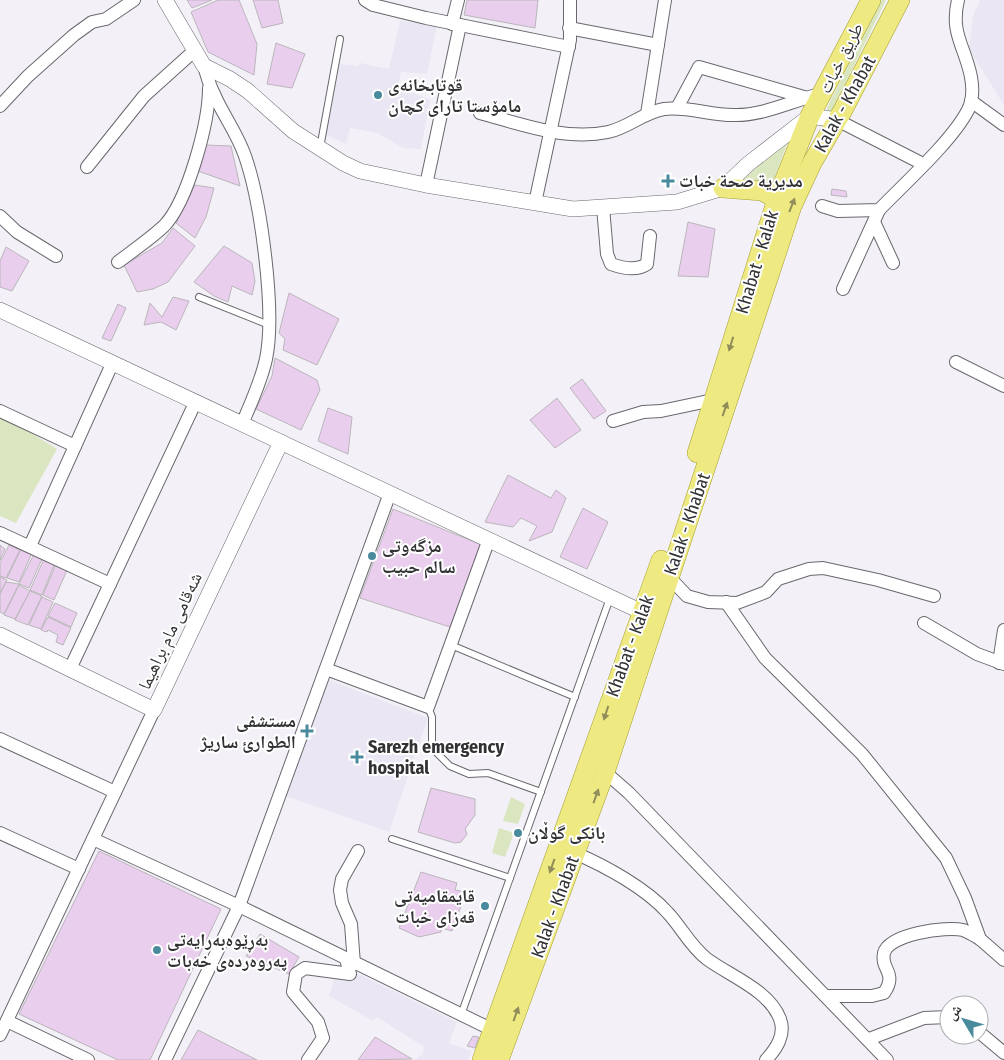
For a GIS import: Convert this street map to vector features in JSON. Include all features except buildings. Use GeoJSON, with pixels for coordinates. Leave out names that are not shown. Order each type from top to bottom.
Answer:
{"type":"FeatureCollection","features":[{"type":"Feature","properties":{"kind":"main road","name":"طريق خبات"},"geometry":{"type":"LineString","coordinates":[[810,116],[824,93],[871,0]]}},
{"type":"Feature","properties":{"kind":"main road","name":"Kalak - Khabat"},"geometry":{"type":"LineString","coordinates":[[499,1060],[500,1034],[575,853],[605,772],[792,206],[812,163],[837,120],[900,0]]}},
{"type":"Feature","properties":{"kind":"main road","name":"Khabat - Kalak"},"geometry":{"type":"LineString","coordinates":[[482,1060],[500,1034],[642,612],[680,508],[777,199],[810,116]]}},
{"type":"Feature","properties":{"kind":"main road"},"geometry":{"type":"LineString","coordinates":[[723,188],[762,191],[777,199]]}},
{"type":"Feature","properties":{"kind":"street"},"geometry":{"type":"LineString","coordinates":[[0,106],[28,76],[74,35],[92,22],[106,19],[134,0]]}},
{"type":"Feature","properties":{"kind":"street"},"geometry":{"type":"LineString","coordinates":[[165,0],[204,66],[210,83],[236,134],[250,172],[262,245],[269,325],[263,369],[242,424]]}},
{"type":"Feature","properties":{"kind":"street"},"geometry":{"type":"LineString","coordinates":[[364,0],[373,6],[569,47]]}},
{"type":"Feature","properties":{"kind":"street"},"geometry":{"type":"LineString","coordinates":[[426,185],[456,24],[458,0]]}},
{"type":"Feature","properties":{"kind":"street"},"geometry":{"type":"LineString","coordinates":[[534,203],[569,47],[570,0]]}},
{"type":"Feature","properties":{"kind":"street"},"geometry":{"type":"LineString","coordinates":[[647,114],[665,0]]}},
{"type":"Feature","properties":{"kind":"street"},"geometry":{"type":"LineString","coordinates":[[843,289],[867,233],[875,224],[880,210],[923,164],[969,110],[973,93],[972,77],[955,26],[958,0]]}},
{"type":"Feature","properties":{"kind":"street"},"geometry":{"type":"LineString","coordinates":[[570,28],[658,45]]}},
{"type":"Feature","properties":{"kind":"street"},"geometry":{"type":"LineString","coordinates":[[87,167],[144,96],[194,51]]}},
{"type":"Feature","properties":{"kind":"street"},"geometry":{"type":"LineString","coordinates":[[204,66],[230,79],[248,91],[293,131],[320,149],[360,170],[426,185],[573,209],[677,202],[723,188],[748,164],[810,116],[837,120],[923,164]]}},
{"type":"Feature","properties":{"kind":"street"},"geometry":{"type":"LineString","coordinates":[[677,108],[699,67],[804,97]]}},
{"type":"Feature","properties":{"kind":"street"},"geometry":{"type":"LineString","coordinates":[[118,262],[164,225],[179,202],[206,122],[210,83]]}},
{"type":"Feature","properties":{"kind":"street"},"geometry":{"type":"LineString","coordinates":[[480,113],[551,132],[592,134],[609,132],[647,114],[677,108],[709,114],[737,115],[761,113],[804,97],[824,93]]}},
{"type":"Feature","properties":{"kind":"street"},"geometry":{"type":"LineString","coordinates":[[971,100],[1004,125]]}},
{"type":"Feature","properties":{"kind":"street"},"geometry":{"type":"LineString","coordinates":[[822,206],[838,211],[880,210]]}},
{"type":"Feature","properties":{"kind":"street"},"geometry":{"type":"LineString","coordinates":[[603,207],[607,254],[611,264],[620,267],[641,268],[647,264],[650,236]]}},
{"type":"Feature","properties":{"kind":"street"},"geometry":{"type":"LineString","coordinates":[[0,216],[17,232],[56,256]]}},
{"type":"Feature","properties":{"kind":"street"},"geometry":{"type":"LineString","coordinates":[[875,224],[893,264]]}},
{"type":"Feature","properties":{"kind":"street"},"geometry":{"type":"LineString","coordinates":[[0,310],[642,612]]}},
{"type":"Feature","properties":{"kind":"street"},"geometry":{"type":"LineString","coordinates":[[956,362],[1004,386]]}},
{"type":"Feature","properties":{"kind":"street"},"geometry":{"type":"LineString","coordinates":[[30,546],[112,364]]}},
{"type":"Feature","properties":{"kind":"street"},"geometry":{"type":"LineString","coordinates":[[613,421],[643,412],[661,411],[713,400]]}},
{"type":"Feature","properties":{"kind":"street"},"geometry":{"type":"LineString","coordinates":[[70,669],[196,401]]}},
{"type":"Feature","properties":{"kind":"street"},"geometry":{"type":"LineString","coordinates":[[0,410],[75,446]]}},
{"type":"Feature","properties":{"kind":"street","name":"شەقامی مام براهیما"},"geometry":{"type":"LineString","coordinates":[[0,635],[154,710],[281,442]]}},
{"type":"Feature","properties":{"kind":"street"},"geometry":{"type":"LineString","coordinates":[[165,1060],[239,906],[390,493]]}},
{"type":"Feature","properties":{"kind":"street"},"geometry":{"type":"LineString","coordinates":[[0,533],[110,584]]}},
{"type":"Feature","properties":{"kind":"street"},"geometry":{"type":"LineString","coordinates":[[326,669],[428,708],[489,539]]}},
{"type":"Feature","properties":{"kind":"street"},"geometry":{"type":"LineString","coordinates":[[669,577],[687,596],[708,602],[737,603],[766,592],[778,580],[798,572],[823,568],[878,580],[934,596]]}},
{"type":"Feature","properties":{"kind":"street"},"geometry":{"type":"LineString","coordinates":[[726,602],[765,658],[862,754],[946,858],[966,898],[980,939]]}},
{"type":"Feature","properties":{"kind":"street"},"geometry":{"type":"LineString","coordinates":[[924,623],[977,654],[1002,664],[1004,630]]}},
{"type":"Feature","properties":{"kind":"street"},"geometry":{"type":"LineString","coordinates":[[88,1060],[3,1026],[154,710]]}},
{"type":"Feature","properties":{"kind":"street"},"geometry":{"type":"LineString","coordinates":[[0,739],[115,792]]}},
{"type":"Feature","properties":{"kind":"street"},"geometry":{"type":"LineString","coordinates":[[605,772],[629,793],[869,1039],[887,1060]]}},
{"type":"Feature","properties":{"kind":"street"},"geometry":{"type":"LineString","coordinates":[[0,832],[79,868]]}},
{"type":"Feature","properties":{"kind":"street"},"geometry":{"type":"LineString","coordinates":[[93,839],[239,906],[500,1034]]}},
{"type":"Feature","properties":{"kind":"street"},"geometry":{"type":"LineString","coordinates":[[308,1060],[323,1038],[318,1022],[294,992],[296,974],[305,968],[350,974],[351,924],[342,903],[340,890],[342,879],[358,851]]}},
{"type":"Feature","properties":{"kind":"street"},"geometry":{"type":"LineString","coordinates":[[575,853],[600,864],[668,912],[696,949],[708,959],[736,976],[772,1006],[780,1020],[781,1039],[772,1057]]}},
{"type":"Feature","properties":{"kind":"street"},"geometry":{"type":"LineString","coordinates":[[826,996],[872,996],[884,993],[890,984],[891,976],[883,955],[886,947],[898,937],[946,930],[963,930],[980,939],[1004,960]]}},
{"type":"Feature","properties":{"kind":"street"},"geometry":{"type":"LineString","coordinates":[[869,1039],[924,1018],[939,1017]]}},
{"type":"Feature","properties":{"kind":"street"},"geometry":{"type":"LineString","coordinates":[[989,1040],[1004,1052]]}},
{"type":"Feature","properties":{"kind":"lane"},"geometry":{"type":"LineString","coordinates":[[320,149],[340,39]]}},
{"type":"Feature","properties":{"kind":"lane"},"geometry":{"type":"LineString","coordinates":[[199,296],[269,325]]}},
{"type":"Feature","properties":{"kind":"lane"},"geometry":{"type":"LineString","coordinates":[[461,1015],[611,597]]}},
{"type":"Feature","properties":{"kind":"lane"},"geometry":{"type":"LineString","coordinates":[[451,645],[575,697]]}},
{"type":"Feature","properties":{"kind":"lane"},"geometry":{"type":"LineString","coordinates":[[428,708],[432,717],[432,748],[450,766],[469,774],[488,773],[541,792]]}},
{"type":"Feature","properties":{"kind":"lane"},"geometry":{"type":"LineString","coordinates":[[392,839],[510,878]]}},
{"type":"Feature","properties":{"kind":"shaded area"},"geometry":{"type":"Polygon","coordinates":[[[980,0],[1004,0],[1004,105],[969,49],[973,16],[980,0]]]}},
{"type":"Feature","properties":{"kind":"shaded area"},"geometry":{"type":"Polygon","coordinates":[[[400,21],[437,25],[427,74],[401,72],[398,86],[430,100],[421,149],[403,148],[377,133],[350,128],[346,144],[326,135],[340,64],[358,66],[360,63],[389,69],[400,21]]]}},
{"type":"Feature","properties":{"kind":"shaded area","name":"Sarezh emergency hospital"},"geometry":{"type":"Polygon","coordinates":[[[329,680],[428,718],[389,832],[283,795],[329,680]]]}},
{"type":"Feature","properties":{"kind":"shaded area"},"geometry":{"type":"Polygon","coordinates":[[[338,964],[457,1022],[449,1043],[471,1051],[468,1060],[414,1060],[423,1054],[424,1047],[377,1017],[373,1021],[329,996],[338,964]]]}},
{"type":"Feature","properties":{"kind":"green space"},"geometry":{"type":"Polygon","coordinates":[[[880,0],[886,0],[832,111],[829,112],[827,108],[880,0]]]}},
{"type":"Feature","properties":{"kind":"green space"},"geometry":{"type":"Polygon","coordinates":[[[784,141],[787,144],[771,187],[762,182],[744,179],[784,141]]]}},
{"type":"Feature","properties":{"kind":"green space"},"geometry":{"type":"Polygon","coordinates":[[[0,414],[57,449],[16,523],[0,516],[0,414]]]}},
{"type":"Feature","properties":{"kind":"green space"},"geometry":{"type":"Polygon","coordinates":[[[511,797],[525,804],[518,824],[503,821],[511,797]]]}},
{"type":"Feature","properties":{"kind":"green space"},"geometry":{"type":"Polygon","coordinates":[[[499,828],[514,833],[505,857],[492,853],[499,828]]]}},
{"type":"Feature","properties":{"kind":"place","name":"قوتابخانەی مامۆستا تارای کچان"},"geometry":{"type":"Point","coordinates":[378,95]}},
{"type":"Feature","properties":{"kind":"place","name":"مديرية صحة خبات"},"geometry":{"type":"Point","coordinates":[668,181]}},
{"type":"Feature","properties":{"kind":"place","name":"مزگەوتی سالم حبیب"},"geometry":{"type":"Point","coordinates":[372,556]}},
{"type":"Feature","properties":{"kind":"place","name":"مستشفى الطوارئ ساريژ"},"geometry":{"type":"Point","coordinates":[307,731]}},
{"type":"Feature","properties":{"kind":"place","name":"Sarezh emergency hospital"},"geometry":{"type":"Point","coordinates":[357,757]}},
{"type":"Feature","properties":{"kind":"place","name":"بانکی گوڵان"},"geometry":{"type":"Point","coordinates":[518,833]}},
{"type":"Feature","properties":{"kind":"place","name":"قایمقامیەتى قەزای خبات"},"geometry":{"type":"Point","coordinates":[485,906]}},
{"type":"Feature","properties":{"kind":"place","name":"بەڕێوەبەرایەتی پەروەردەی خەبات"},"geometry":{"type":"Point","coordinates":[157,950]}}]}
